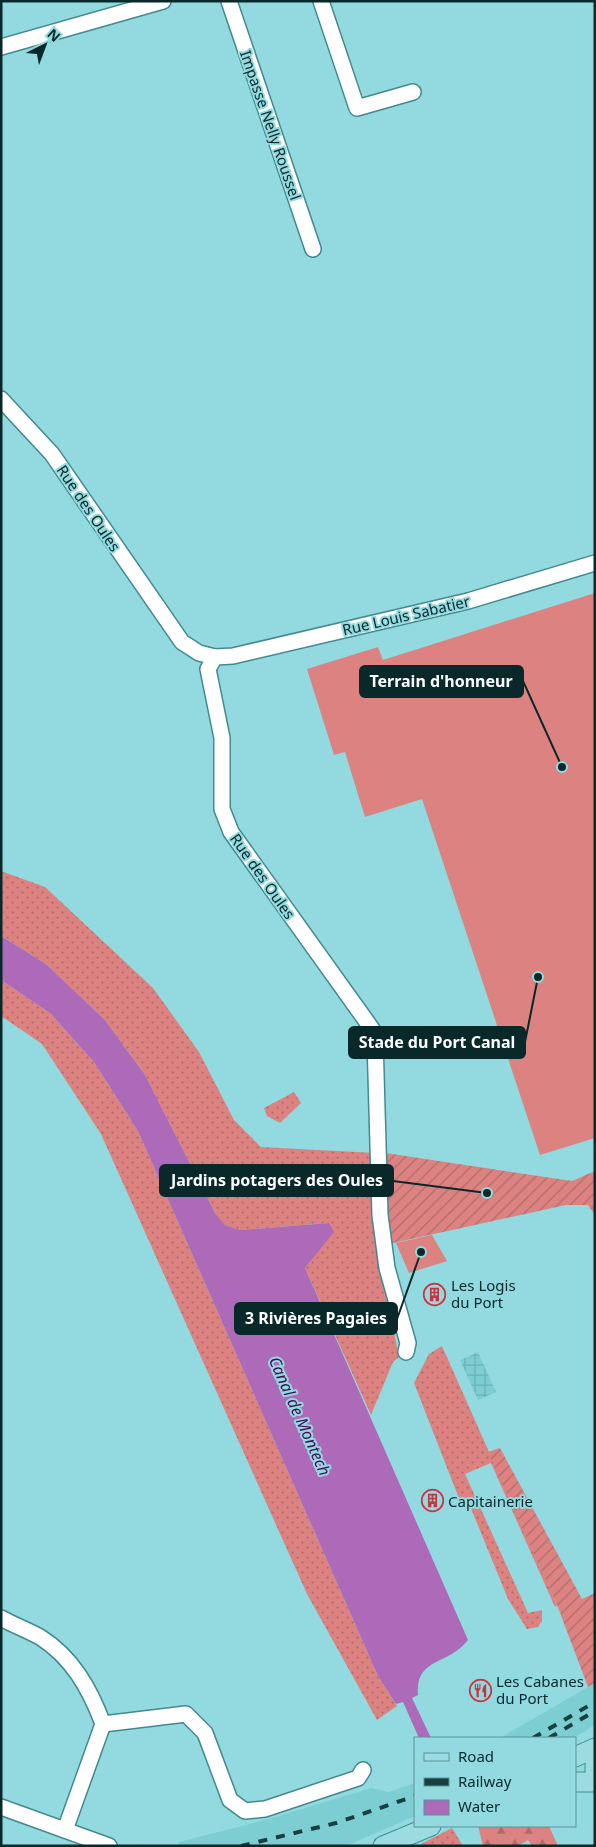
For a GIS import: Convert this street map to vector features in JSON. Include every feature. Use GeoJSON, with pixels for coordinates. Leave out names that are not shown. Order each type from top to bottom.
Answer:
{"type":"FeatureCollection","features":[{"type":"Feature","properties":{"kind":"main road"},"geometry":{"type":"LineString","coordinates":[[576,1757],[595,1748]]}},
{"type":"Feature","properties":{"kind":"main road"},"geometry":{"type":"LineString","coordinates":[[595,1753],[595,1775]]}},
{"type":"Feature","properties":{"kind":"main road"},"geometry":{"type":"LineString","coordinates":[[576,1782],[595,1782]]}},
{"type":"Feature","properties":{"kind":"main road"},"geometry":{"type":"LineString","coordinates":[[383,1846],[413,1840],[430,1827]]}},
{"type":"Feature","properties":{"kind":"street"},"geometry":{"type":"LineString","coordinates":[[1,47],[163,1]]}},
{"type":"Feature","properties":{"kind":"street","name":"Impasse Nelly Roussel"},"geometry":{"type":"LineString","coordinates":[[229,1],[313,249]]}},
{"type":"Feature","properties":{"kind":"street"},"geometry":{"type":"LineString","coordinates":[[321,1],[357,108],[413,92]]}},
{"type":"Feature","properties":{"kind":"street","name":"Rue des Oules"},"geometry":{"type":"LineString","coordinates":[[1,399],[52,454],[182,642],[199,654],[215,657],[208,669],[222,738],[222,810],[231,832],[367,1022],[375,1039],[380,1215],[387,1268],[408,1343],[406,1352]]}},
{"type":"Feature","properties":{"kind":"street","name":"Rue Louis Sabatier"},"geometry":{"type":"LineString","coordinates":[[215,657],[232,656],[468,602],[595,563]]}},
{"type":"Feature","properties":{"kind":"street"},"geometry":{"type":"LineString","coordinates":[[1,1618],[40,1638],[65,1658],[84,1682],[103,1724],[65,1830]]}},
{"type":"Feature","properties":{"kind":"street"},"geometry":{"type":"LineString","coordinates":[[103,1724],[186,1714],[205,1733],[230,1800],[245,1811],[265,1809],[358,1778],[363,1770]]}},
{"type":"Feature","properties":{"kind":"street"},"geometry":{"type":"LineString","coordinates":[[1,1807],[109,1846]]}},
{"type":"Feature","properties":{"kind":"shaded area"},"geometry":{"type":"Polygon","coordinates":[[[478,1352],[496,1392],[478,1400],[460,1360],[478,1352]]]}},
{"type":"Feature","properties":{"kind":"shaded area"},"geometry":{"type":"Polygon","coordinates":[[[595,1683],[595,1725],[575,1737],[502,1737],[595,1683]]]}},
{"type":"Feature","properties":{"kind":"shaded area"},"geometry":{"type":"Polygon","coordinates":[[[414,1783],[414,1816],[346,1846],[180,1846],[179,1842],[272,1818],[371,1788],[389,1792],[414,1783]]]}},
{"type":"Feature","properties":{"kind":"green space"},"geometry":{"type":"Polygon","coordinates":[[[595,593],[595,1138],[540,1155],[422,799],[365,817],[345,752],[334,755],[307,669],[378,647],[383,660],[595,593]]]}},
{"type":"Feature","properties":{"kind":"green space"},"geometry":{"type":"Polygon","coordinates":[[[1,871],[45,887],[153,988],[199,1052],[234,1120],[261,1147],[375,1153],[380,1262],[399,1357],[393,1362],[371,1415],[305,1268],[333,1232],[329,1223],[240,1230],[225,1225],[215,1213],[145,1075],[105,1020],[46,964],[1,936],[1,871]]]}},
{"type":"Feature","properties":{"kind":"green space"},"geometry":{"type":"Polygon","coordinates":[[[1,980],[50,1013],[94,1062],[138,1131],[378,1676],[397,1706],[377,1720],[307,1594],[101,1134],[42,1044],[1,1016],[1,980]]]}},
{"type":"Feature","properties":{"kind":"green space"},"geometry":{"type":"Polygon","coordinates":[[[294,1092],[301,1103],[280,1123],[267,1116],[264,1108],[294,1092]]]}},
{"type":"Feature","properties":{"kind":"green space"},"geometry":{"type":"Polygon","coordinates":[[[379,1152],[572,1181],[595,1171],[595,1215],[588,1205],[566,1205],[384,1245],[379,1152]]]}},
{"type":"Feature","properties":{"kind":"green space"},"geometry":{"type":"Polygon","coordinates":[[[432,1235],[447,1261],[409,1273],[396,1243],[432,1235]]]}},
{"type":"Feature","properties":{"kind":"green space"},"geometry":{"type":"Polygon","coordinates":[[[442,1346],[557,1605],[555,1607],[491,1463],[465,1474],[528,1613],[542,1610],[542,1621],[538,1627],[527,1629],[508,1599],[470,1506],[460,1501],[414,1383],[429,1354],[442,1346]]]}},
{"type":"Feature","properties":{"kind":"green space"},"geometry":{"type":"Polygon","coordinates":[[[500,1448],[582,1599],[595,1593],[595,1683],[588,1687],[557,1605],[488,1452],[500,1448]]]}},
{"type":"Feature","properties":{"kind":"green space"},"geometry":{"type":"Polygon","coordinates":[[[478,1827],[549,1827],[558,1846],[532,1846],[528,1840],[518,1846],[483,1846],[478,1827]]]}},
{"type":"Feature","properties":{"kind":"green space"},"geometry":{"type":"Polygon","coordinates":[[[452,1828],[463,1846],[421,1846],[421,1844],[452,1828]]]}},
{"type":"Feature","properties":{"kind":"water","name":"Canal de Montech"},"geometry":{"type":"Polygon","coordinates":[[[1,936],[46,964],[105,1020],[145,1075],[215,1213],[225,1225],[240,1230],[329,1223],[334,1232],[305,1268],[468,1640],[460,1648],[427,1668],[418,1683],[418,1695],[412,1698],[431,1737],[419,1737],[403,1702],[396,1704],[378,1676],[138,1131],[94,1062],[50,1013],[1,980],[1,936]]]}},
{"type":"Feature","properties":{"kind":"railway"},"geometry":{"type":"LineString","coordinates":[[535,1737],[595,1702]]}},
{"type":"Feature","properties":{"kind":"railway"},"geometry":{"type":"LineString","coordinates":[[551,1737],[595,1711]]}},
{"type":"Feature","properties":{"kind":"railway"},"geometry":{"type":"LineString","coordinates":[[241,1846],[336,1823],[414,1796]]}},
{"type":"Feature","properties":{"kind":"place","name":"Terrain d'honneur"},"geometry":{"type":"Point","coordinates":[562,767]}},
{"type":"Feature","properties":{"kind":"place","name":"Stade du Port Canal"},"geometry":{"type":"Point","coordinates":[538,977]}},
{"type":"Feature","properties":{"kind":"place","name":"Jardins potagers des Oules"},"geometry":{"type":"Point","coordinates":[487,1193]}},
{"type":"Feature","properties":{"kind":"place","name":"3 Rivières Pagaies"},"geometry":{"type":"Point","coordinates":[421,1252]}},
{"type":"Feature","properties":{"kind":"place","name":"Les Logis du Port"},"geometry":{"type":"Point","coordinates":[435,1294]}},
{"type":"Feature","properties":{"kind":"place","name":"Capitainerie"},"geometry":{"type":"Point","coordinates":[432,1501]}},
{"type":"Feature","properties":{"kind":"place","name":"Les Cabanes du Port"},"geometry":{"type":"Point","coordinates":[480,1690]}}]}
